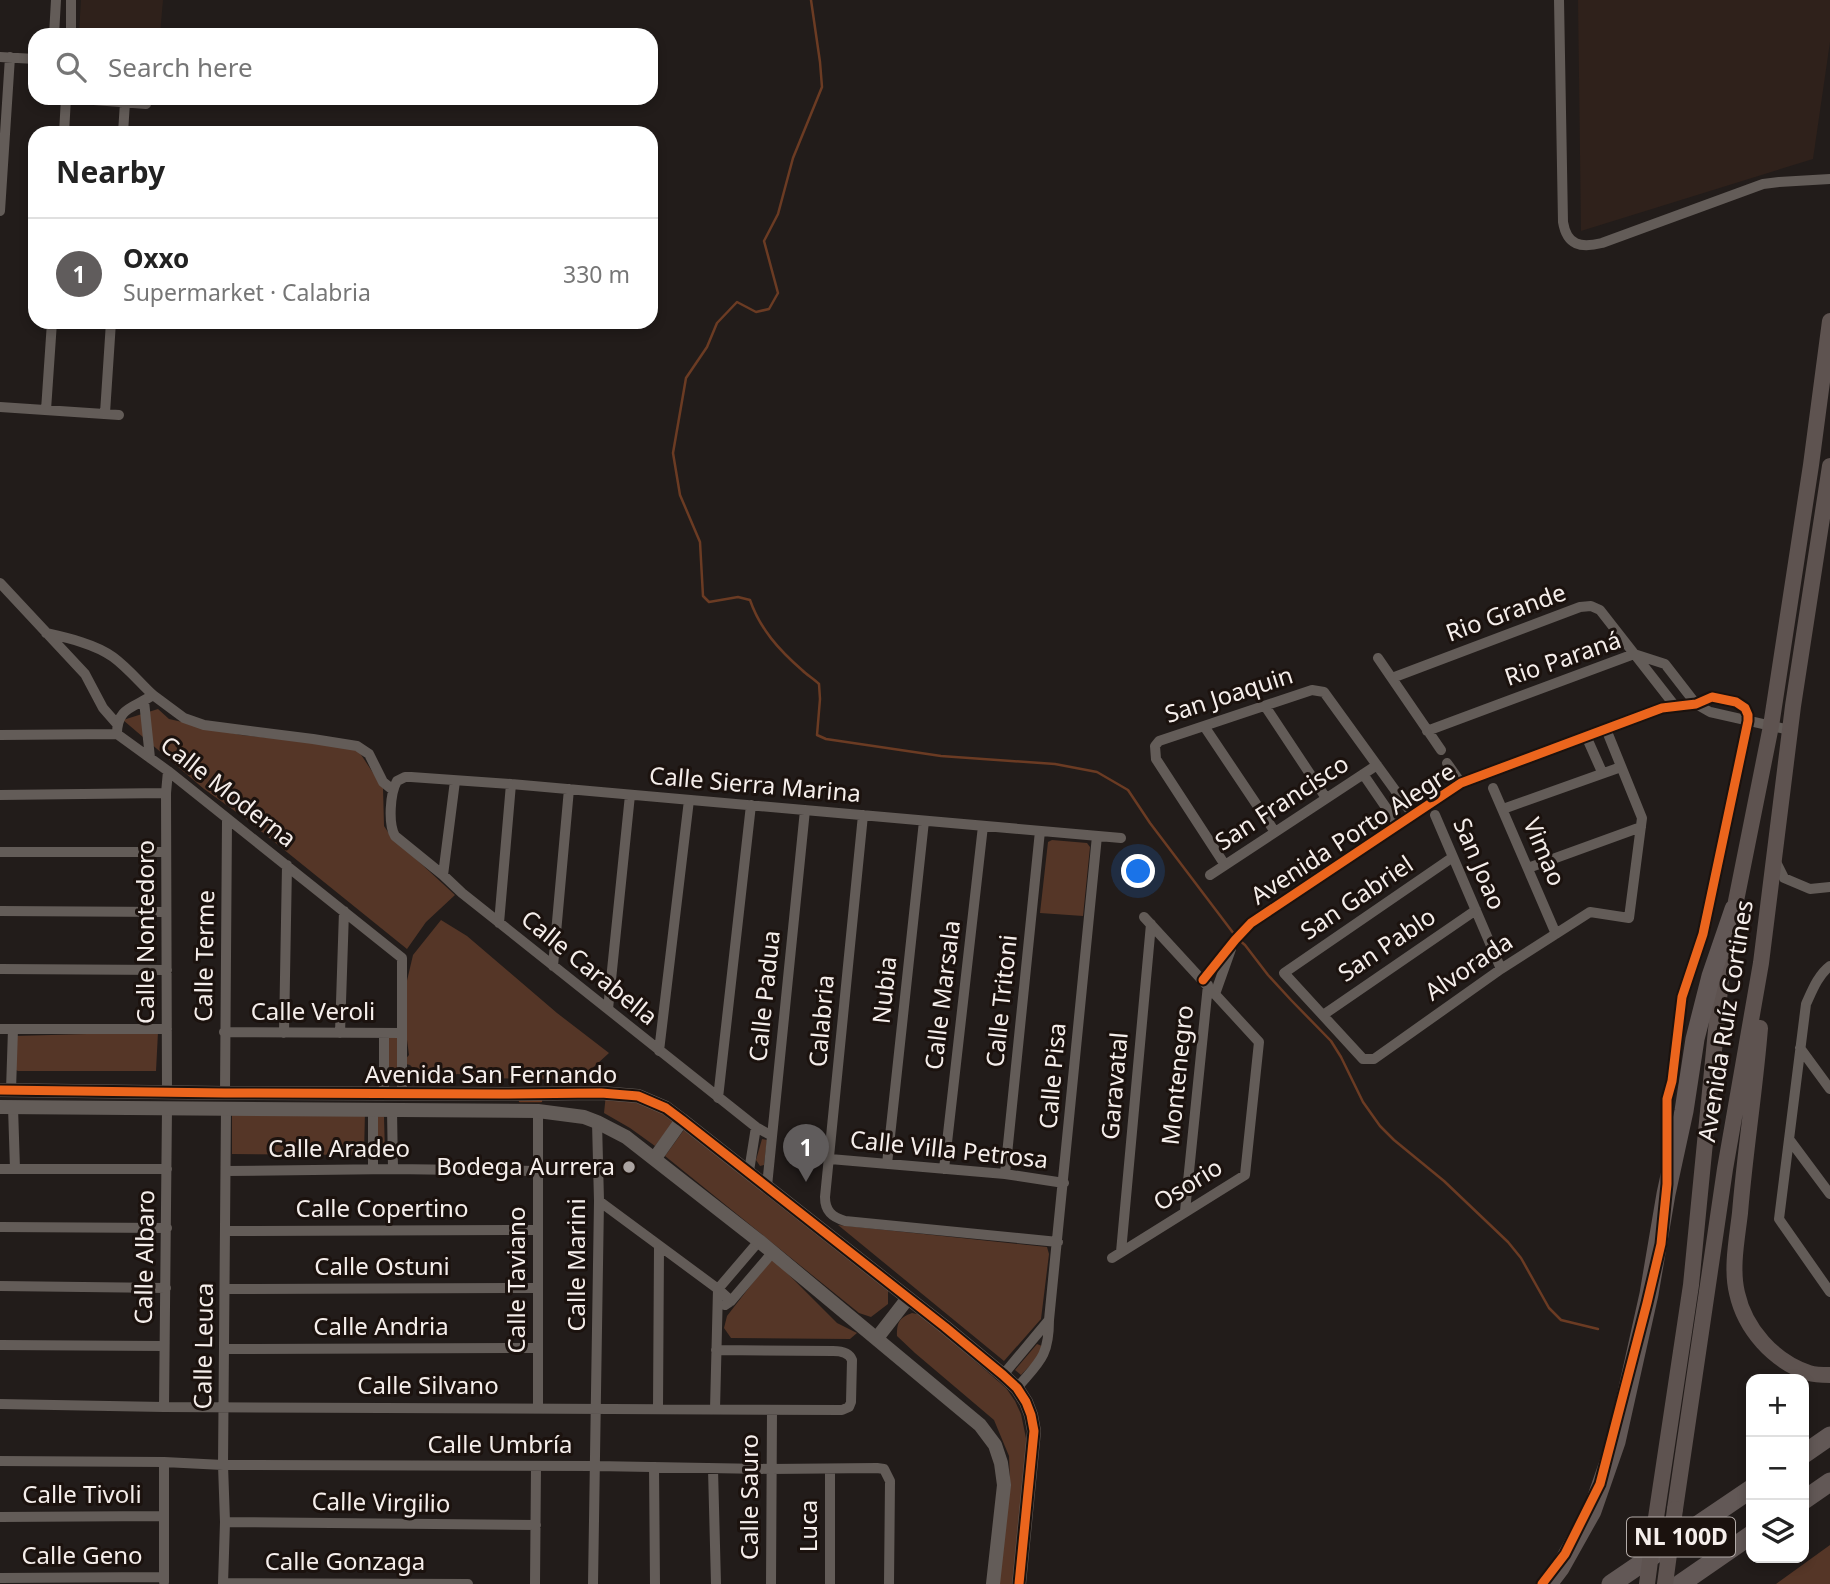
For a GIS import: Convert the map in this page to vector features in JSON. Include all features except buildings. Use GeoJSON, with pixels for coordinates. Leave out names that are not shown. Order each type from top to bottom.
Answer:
{"type":"FeatureCollection","features":[{"type":"Feature","properties":{"kind":"highway"},"geometry":{"type":"LineString","coordinates":[[1548,1584],[1592,1511],[1616,1442],[1649,1294],[1695,1039],[1711,976],[1734,909]]}},
{"type":"Feature","properties":{"kind":"highway"},"geometry":{"type":"LineString","coordinates":[[1809,1451],[1830,1436]]}},
{"type":"Feature","properties":{"kind":"highway"},"geometry":{"type":"LineString","coordinates":[[1809,1497],[1830,1482]]}},
{"type":"Feature","properties":{"kind":"highway","name":"NL 100D"},"geometry":{"type":"LineString","coordinates":[[1611,1584],[1746,1492]]}},
{"type":"Feature","properties":{"kind":"highway","name":"NL 100D"},"geometry":{"type":"LineString","coordinates":[[1680,1584],[1746,1538]]}},
{"type":"Feature","properties":{"kind":"main road"},"geometry":{"type":"LineString","coordinates":[[1647,1584],[1691,1285],[1722,969],[1771,726],[1830,321]]}},
{"type":"Feature","properties":{"kind":"main road","name":"Avenida Ruíz Cortines"},"geometry":{"type":"LineString","coordinates":[[1665,1584],[1725,1169],[1753,1017],[1790,730],[1830,466]]}},
{"type":"Feature","properties":{"kind":"main road"},"geometry":{"type":"LineString","coordinates":[[1765,935],[1757,1065],[1734,1270],[1736,1290],[1742,1311],[1756,1335],[1772,1350],[1810,1373],[1830,1375]]}},
{"type":"Feature","properties":{"kind":"street"},"geometry":{"type":"LineString","coordinates":[[54,28],[56,0]]}},
{"type":"Feature","properties":{"kind":"street"},"geometry":{"type":"LineString","coordinates":[[71,0],[71,28]]}},
{"type":"Feature","properties":{"kind":"street"},"geometry":{"type":"LineString","coordinates":[[1559,0],[1563,222],[1566,234],[1573,242],[1586,246],[1602,243],[1763,184],[1830,179]]}},
{"type":"Feature","properties":{"kind":"street"},"geometry":{"type":"LineString","coordinates":[[0,211],[5,57],[28,59]]}},
{"type":"Feature","properties":{"kind":"street"},"geometry":{"type":"LineString","coordinates":[[65,126],[66,105]]}},
{"type":"Feature","properties":{"kind":"street"},"geometry":{"type":"LineString","coordinates":[[123,126],[125,105]]}},
{"type":"Feature","properties":{"kind":"street"},"geometry":{"type":"LineString","coordinates":[[46,410],[52,329]]}},
{"type":"Feature","properties":{"kind":"street"},"geometry":{"type":"LineString","coordinates":[[105,413],[111,329]]}},
{"type":"Feature","properties":{"kind":"street"},"geometry":{"type":"LineString","coordinates":[[0,407],[120,415]]}},
{"type":"Feature","properties":{"kind":"street","name":"Calle Moderna"},"geometry":{"type":"LineString","coordinates":[[0,583],[85,674],[117,729],[402,958],[402,1033]]}},
{"type":"Feature","properties":{"kind":"street","name":"Rio Grande"},"geometry":{"type":"LineString","coordinates":[[1392,678],[1580,607],[1591,606],[1600,610],[1675,706]]}},
{"type":"Feature","properties":{"kind":"street"},"geometry":{"type":"LineString","coordinates":[[44,632],[70,639],[111,656],[128,670],[149,698],[184,718],[204,725],[357,746],[369,754],[383,782],[393,790]]}},
{"type":"Feature","properties":{"kind":"street","name":"Rio Paraná"},"geometry":{"type":"LineString","coordinates":[[1427,730],[1634,654],[1665,664],[1696,704]]}},
{"type":"Feature","properties":{"kind":"street"},"geometry":{"type":"LineString","coordinates":[[1378,658],[1441,750]]}},
{"type":"Feature","properties":{"kind":"street","name":"San Joaquin"},"geometry":{"type":"LineString","coordinates":[[1225,865],[1156,760],[1155,746],[1159,741],[1318,690],[1324,692],[1377,765]]}},
{"type":"Feature","properties":{"kind":"street","name":"Avenida Porto Alegre"},"geometry":{"type":"LineString","coordinates":[[1209,986],[1235,940],[1251,923],[1461,783],[1661,708],[1696,704],[1712,697],[1736,702],[1745,708],[1748,721]]}},
{"type":"Feature","properties":{"kind":"street"},"geometry":{"type":"LineString","coordinates":[[0,735],[117,729],[121,715],[149,698]]}},
{"type":"Feature","properties":{"kind":"street"},"geometry":{"type":"LineString","coordinates":[[149,698],[150,758]]}},
{"type":"Feature","properties":{"kind":"street"},"geometry":{"type":"LineString","coordinates":[[1696,704],[1710,712],[1790,730]]}},
{"type":"Feature","properties":{"kind":"street"},"geometry":{"type":"LineString","coordinates":[[1265,706],[1326,798]]}},
{"type":"Feature","properties":{"kind":"street"},"geometry":{"type":"LineString","coordinates":[[1666,1194],[1667,1099],[1672,1081],[1682,997],[1703,934],[1748,721]]}},
{"type":"Feature","properties":{"kind":"street"},"geometry":{"type":"LineString","coordinates":[[1204,726],[1275,832]]}},
{"type":"Feature","properties":{"kind":"street"},"geometry":{"type":"LineString","coordinates":[[1528,868],[1641,827],[1642,818],[1606,729]]}},
{"type":"Feature","properties":{"kind":"street"},"geometry":{"type":"LineString","coordinates":[[1586,736],[1602,772]]}},
{"type":"Feature","properties":{"kind":"street"},"geometry":{"type":"LineString","coordinates":[[1447,763],[1461,783]]}},
{"type":"Feature","properties":{"kind":"street"},"geometry":{"type":"LineString","coordinates":[[1377,765],[1413,815]]}},
{"type":"Feature","properties":{"kind":"street","name":"San Francisco"},"geometry":{"type":"LineString","coordinates":[[1210,875],[1377,765]]}},
{"type":"Feature","properties":{"kind":"street"},"geometry":{"type":"LineString","coordinates":[[1503,809],[1621,767]]}},
{"type":"Feature","properties":{"kind":"street","name":"Calle Nontedoro"},"geometry":{"type":"LineString","coordinates":[[167,1092],[168,771]]}},
{"type":"Feature","properties":{"kind":"street"},"geometry":{"type":"LineString","coordinates":[[1363,774],[1398,825]]}},
{"type":"Feature","properties":{"kind":"street","name":"Calle Sierra Marina"},"geometry":{"type":"LineString","coordinates":[[393,790],[397,781],[405,777],[455,780],[1121,838]]}},
{"type":"Feature","properties":{"kind":"street"},"geometry":{"type":"LineString","coordinates":[[443,875],[455,780]]}},
{"type":"Feature","properties":{"kind":"street"},"geometry":{"type":"LineString","coordinates":[[499,923],[511,784]]}},
{"type":"Feature","properties":{"kind":"street","name":"Vimao"},"geometry":{"type":"LineString","coordinates":[[1493,788],[1556,934]]}},
{"type":"Feature","properties":{"kind":"street"},"geometry":{"type":"LineString","coordinates":[[553,966],[569,789]]}},
{"type":"Feature","properties":{"kind":"street","name":"Calle Carabella"},"geometry":{"type":"LineString","coordinates":[[393,790],[391,824],[395,836],[718,1098],[772,1136]]}},
{"type":"Feature","properties":{"kind":"street"},"geometry":{"type":"LineString","coordinates":[[0,795],[166,793]]}},
{"type":"Feature","properties":{"kind":"street"},"geometry":{"type":"LineString","coordinates":[[608,1009],[630,795]]}},
{"type":"Feature","properties":{"kind":"street"},"geometry":{"type":"LineString","coordinates":[[659,1051],[689,800]]}},
{"type":"Feature","properties":{"kind":"street"},"geometry":{"type":"LineString","coordinates":[[718,1098],[751,805]]}},
{"type":"Feature","properties":{"kind":"street","name":"Calle Padua"},"geometry":{"type":"LineString","coordinates":[[768,1186],[805,810]]}},
{"type":"Feature","properties":{"kind":"street","name":"Calabria"},"geometry":{"type":"LineString","coordinates":[[863,815],[825,1203],[832,1215],[845,1221],[1058,1242]]}},
{"type":"Feature","properties":{"kind":"street","name":"San Joao"},"geometry":{"type":"LineString","coordinates":[[1435,815],[1501,969]]}},
{"type":"Feature","properties":{"kind":"street","name":"Calle Terme"},"geometry":{"type":"LineString","coordinates":[[225,1101],[227,820]]}},
{"type":"Feature","properties":{"kind":"street","name":"Nubia"},"geometry":{"type":"LineString","coordinates":[[887,1164],[925,821]]}},
{"type":"Feature","properties":{"kind":"street","name":"Calle Marsala"},"geometry":{"type":"LineString","coordinates":[[944,1169],[983,826]]}},
{"type":"Feature","properties":{"kind":"street","name":"Alvorada"},"geometry":{"type":"LineString","coordinates":[[1323,1015],[1363,1059],[1374,1059],[1501,969],[1590,912],[1629,918],[1641,827]]}},
{"type":"Feature","properties":{"kind":"street","name":"Calle Tritoni"},"geometry":{"type":"LineString","coordinates":[[1005,1174],[1040,831]]}},
{"type":"Feature","properties":{"kind":"street","name":"Calle Pisa"},"geometry":{"type":"LineString","coordinates":[[1017,1388],[1044,1355],[1049,1336],[1097,836]]}},
{"type":"Feature","properties":{"kind":"street"},"geometry":{"type":"LineString","coordinates":[[0,852],[166,852]]}},
{"type":"Feature","properties":{"kind":"street","name":"San Gabriel"},"geometry":{"type":"LineString","coordinates":[[1323,1015],[1284,973],[1453,857]]}},
{"type":"Feature","properties":{"kind":"street"},"geometry":{"type":"LineString","coordinates":[[1774,858],[1784,878],[1810,889],[1830,887]]}},
{"type":"Feature","properties":{"kind":"street"},"geometry":{"type":"LineString","coordinates":[[284,1032],[287,865]]}},
{"type":"Feature","properties":{"kind":"street","name":"San Pablo"},"geometry":{"type":"LineString","coordinates":[[1323,1015],[1476,910]]}},
{"type":"Feature","properties":{"kind":"street"},"geometry":{"type":"LineString","coordinates":[[0,911],[166,912]]}},
{"type":"Feature","properties":{"kind":"street"},"geometry":{"type":"LineString","coordinates":[[340,1033],[344,911]]}},
{"type":"Feature","properties":{"kind":"street","name":"Garavatal"},"geometry":{"type":"LineString","coordinates":[[1116,1255],[1148,920],[1209,986]]}},
{"type":"Feature","properties":{"kind":"street","name":"Montenegro"},"geometry":{"type":"LineString","coordinates":[[1185,1211],[1209,986],[1235,940]]}},
{"type":"Feature","properties":{"kind":"street"},"geometry":{"type":"LineString","coordinates":[[0,969],[167,970]]}},
{"type":"Feature","properties":{"kind":"street"},"geometry":{"type":"LineString","coordinates":[[1829,970],[1815,984],[1806,1004],[1779,1219],[1830,1292]]}},
{"type":"Feature","properties":{"kind":"street","name":"Osorio"},"geometry":{"type":"LineString","coordinates":[[1116,1255],[1245,1175],[1259,1042],[1209,986]]}},
{"type":"Feature","properties":{"kind":"street"},"geometry":{"type":"LineString","coordinates":[[6,1090],[13,1029]]}},
{"type":"Feature","properties":{"kind":"street"},"geometry":{"type":"LineString","coordinates":[[0,1030],[167,1029]]}},
{"type":"Feature","properties":{"kind":"street","name":"Calle Veroli"},"geometry":{"type":"LineString","coordinates":[[225,1032],[402,1033]]}},
{"type":"Feature","properties":{"kind":"street"},"geometry":{"type":"LineString","coordinates":[[384,1033],[384,1093]]}},
{"type":"Feature","properties":{"kind":"street"},"geometry":{"type":"LineString","coordinates":[[402,1033],[402,1094]]}},
{"type":"Feature","properties":{"kind":"street"},"geometry":{"type":"LineString","coordinates":[[1800,1048],[1830,1089]]}},
{"type":"Feature","properties":{"kind":"street","name":"Avenida San Fernando"},"geometry":{"type":"LineString","coordinates":[[6,1090],[195,1093],[225,1101],[373,1110],[538,1111],[583,1117],[597,1122],[626,1137],[655,1158],[980,1425],[995,1445],[1004,1485],[993,1584]]}},
{"type":"Feature","properties":{"kind":"street"},"geometry":{"type":"LineString","coordinates":[[195,1093],[196,1108]]}},
{"type":"Feature","properties":{"kind":"street","name":"Avenida San Fernando"},"geometry":{"type":"LineString","coordinates":[[7,1107],[196,1108],[225,1101],[384,1093],[601,1093],[626,1094],[652,1101],[682,1120],[749,1171],[1017,1388],[1029,1409],[1034,1432],[1020,1584]]}},
{"type":"Feature","properties":{"kind":"street","name":"Calle Leuca"},"geometry":{"type":"LineString","coordinates":[[223,1583],[225,1101]]}},
{"type":"Feature","properties":{"kind":"street"},"geometry":{"type":"LineString","coordinates":[[7,1107],[15,1169]]}},
{"type":"Feature","properties":{"kind":"street","name":"Calle Albaro"},"geometry":{"type":"LineString","coordinates":[[164,1407],[167,1108]]}},
{"type":"Feature","properties":{"kind":"street"},"geometry":{"type":"LineString","coordinates":[[373,1110],[373,1169]]}},
{"type":"Feature","properties":{"kind":"street"},"geometry":{"type":"LineString","coordinates":[[392,1110],[393,1168]]}},
{"type":"Feature","properties":{"kind":"street","name":"Calle Taviano"},"geometry":{"type":"LineString","coordinates":[[538,1111],[538,1408]]}},
{"type":"Feature","properties":{"kind":"street"},"geometry":{"type":"LineString","coordinates":[[655,1158],[682,1120]]}},
{"type":"Feature","properties":{"kind":"street","name":"Calle Marini"},"geometry":{"type":"LineString","coordinates":[[593,1584],[599,1201],[597,1122]]}},
{"type":"Feature","properties":{"kind":"street"},"geometry":{"type":"LineString","coordinates":[[749,1171],[756,1127]]}},
{"type":"Feature","properties":{"kind":"street"},"geometry":{"type":"LineString","coordinates":[[1789,1139],[1830,1194]]}},
{"type":"Feature","properties":{"kind":"street","name":"Calle Villa Petrosa"},"geometry":{"type":"LineString","coordinates":[[830,1159],[1005,1174],[1064,1183]]}},
{"type":"Feature","properties":{"kind":"street","name":"Calle Aradeo"},"geometry":{"type":"LineString","coordinates":[[226,1171],[393,1168],[537,1171]]}},
{"type":"Feature","properties":{"kind":"street"},"geometry":{"type":"LineString","coordinates":[[0,1169],[167,1169]]}},
{"type":"Feature","properties":{"kind":"street"},"geometry":{"type":"LineString","coordinates":[[599,1201],[731,1301]]}},
{"type":"Feature","properties":{"kind":"street"},"geometry":{"type":"LineString","coordinates":[[0,1227],[167,1228]]}},
{"type":"Feature","properties":{"kind":"street","name":"Calle Copertino"},"geometry":{"type":"LineString","coordinates":[[226,1231],[538,1230]]}},
{"type":"Feature","properties":{"kind":"street"},"geometry":{"type":"LineString","coordinates":[[715,1409],[718,1289],[759,1241]]}},
{"type":"Feature","properties":{"kind":"street"},"geometry":{"type":"LineString","coordinates":[[658,1408],[659,1247]]}},
{"type":"Feature","properties":{"kind":"street"},"geometry":{"type":"LineString","coordinates":[[717,1311],[731,1301],[772,1253]]}},
{"type":"Feature","properties":{"kind":"street"},"geometry":{"type":"LineString","coordinates":[[0,1286],[166,1288]]}},
{"type":"Feature","properties":{"kind":"street","name":"Calle Ostuni"},"geometry":{"type":"LineString","coordinates":[[225,1289],[538,1288]]}},
{"type":"Feature","properties":{"kind":"street"},"geometry":{"type":"LineString","coordinates":[[1542,1584],[1565,1554],[1600,1484],[1649,1294]]}},
{"type":"Feature","properties":{"kind":"street"},"geometry":{"type":"LineString","coordinates":[[877,1338],[908,1298]]}},
{"type":"Feature","properties":{"kind":"street"},"geometry":{"type":"LineString","coordinates":[[1003,1375],[1049,1320]]}},
{"type":"Feature","properties":{"kind":"street"},"geometry":{"type":"LineString","coordinates":[[0,1345],[164,1346]]}},
{"type":"Feature","properties":{"kind":"street","name":"Calle Andria"},"geometry":{"type":"LineString","coordinates":[[225,1349],[538,1348]]}},
{"type":"Feature","properties":{"kind":"street","name":"Calle Silvano"},"geometry":{"type":"LineString","coordinates":[[0,1404],[772,1411],[842,1410],[849,1407],[852,1360],[845,1353],[833,1350],[716,1350]]}},
{"type":"Feature","properties":{"kind":"street","name":"Calle Sauro"},"geometry":{"type":"LineString","coordinates":[[771,1584],[772,1411]]}},
{"type":"Feature","properties":{"kind":"street","name":"Calle Umbría"},"geometry":{"type":"LineString","coordinates":[[0,1461],[713,1469],[877,1468],[884,1469],[890,1482],[889,1584]]}},
{"type":"Feature","properties":{"kind":"street"},"geometry":{"type":"LineString","coordinates":[[163,1581],[164,1462]]}},
{"type":"Feature","properties":{"kind":"street"},"geometry":{"type":"LineString","coordinates":[[536,1467],[536,1584]]}},
{"type":"Feature","properties":{"kind":"street"},"geometry":{"type":"LineString","coordinates":[[654,1467],[655,1584]]}},
{"type":"Feature","properties":{"kind":"street"},"geometry":{"type":"LineString","coordinates":[[713,1469],[716,1584]]}},
{"type":"Feature","properties":{"kind":"street","name":"Luca"},"geometry":{"type":"LineString","coordinates":[[830,1469],[830,1584]]}},
{"type":"Feature","properties":{"kind":"street","name":"Calle Tivoli"},"geometry":{"type":"LineString","coordinates":[[0,1517],[164,1516]]}},
{"type":"Feature","properties":{"kind":"street","name":"Calle Virgilio"},"geometry":{"type":"LineString","coordinates":[[225,1522],[536,1525]]}},
{"type":"Feature","properties":{"kind":"street","name":"Calle Geno"},"geometry":{"type":"LineString","coordinates":[[0,1578],[163,1581]]}},
{"type":"Feature","properties":{"kind":"street","name":"Calle Gonzaga"},"geometry":{"type":"LineString","coordinates":[[223,1583],[468,1584]]}},
{"type":"Feature","properties":{"kind":"shaded area"},"geometry":{"type":"Polygon","coordinates":[[[81,0],[163,0],[161,28],[79,28],[81,0]]]}},
{"type":"Feature","properties":{"kind":"shaded area"},"geometry":{"type":"Polygon","coordinates":[[[1578,0],[1830,0],[1830,42],[1813,159],[1581,231],[1578,0]]]}},
{"type":"Feature","properties":{"kind":"shaded area"},"geometry":{"type":"Polygon","coordinates":[[[158,709],[169,719],[241,735],[354,744],[383,788],[384,826],[390,835],[455,895],[426,922],[407,949],[246,819],[204,789],[123,720],[158,709]]]}},
{"type":"Feature","properties":{"kind":"shaded area"},"geometry":{"type":"Polygon","coordinates":[[[1052,840],[1087,843],[1090,847],[1083,916],[1040,913],[1048,842],[1052,840]]]}},
{"type":"Feature","properties":{"kind":"shaded area"},"geometry":{"type":"Polygon","coordinates":[[[441,920],[467,936],[557,1013],[609,1053],[577,1080],[488,1078],[457,1074],[448,1079],[425,1080],[410,1065],[402,1063],[409,1055],[402,1002],[413,955],[441,920]]]}},
{"type":"Feature","properties":{"kind":"shaded area"},"geometry":{"type":"Polygon","coordinates":[[[158,1032],[156,1071],[13,1069],[15,1036],[158,1032]]]}},
{"type":"Feature","properties":{"kind":"shaded area"},"geometry":{"type":"Polygon","coordinates":[[[388,1035],[397,1036],[397,1069],[394,1073],[387,1070],[388,1035]]]}},
{"type":"Feature","properties":{"kind":"shaded area"},"geometry":{"type":"Polygon","coordinates":[[[606,1094],[622,1094],[676,1119],[655,1146],[604,1113],[606,1094]]]}},
{"type":"Feature","properties":{"kind":"shaded area"},"geometry":{"type":"Polygon","coordinates":[[[365,1111],[364,1155],[232,1154],[232,1112],[365,1111]]]}},
{"type":"Feature","properties":{"kind":"shaded area"},"geometry":{"type":"Polygon","coordinates":[[[380,1114],[384,1117],[385,1153],[380,1156],[377,1153],[377,1116],[380,1114]]]}},
{"type":"Feature","properties":{"kind":"shaded area"},"geometry":{"type":"Polygon","coordinates":[[[686,1127],[888,1288],[888,1304],[871,1317],[859,1313],[665,1156],[686,1127]]]}},
{"type":"Feature","properties":{"kind":"shaded area"},"geometry":{"type":"Polygon","coordinates":[[[762,1139],[767,1140],[764,1165],[760,1166],[756,1160],[762,1139]]]}},
{"type":"Feature","properties":{"kind":"shaded area"},"geometry":{"type":"Polygon","coordinates":[[[838,1225],[1047,1247],[1049,1254],[1041,1319],[1004,1361],[838,1225]]]}},
{"type":"Feature","properties":{"kind":"shaded area"},"geometry":{"type":"Polygon","coordinates":[[[772,1258],[837,1323],[857,1333],[850,1339],[731,1338],[724,1328],[727,1316],[772,1258]]]}},
{"type":"Feature","properties":{"kind":"shaded area"},"geometry":{"type":"Polygon","coordinates":[[[912,1313],[922,1315],[1006,1388],[1021,1414],[1027,1443],[1013,1584],[999,1584],[1010,1480],[1009,1456],[994,1420],[897,1336],[900,1321],[912,1313]]]}},
{"type":"Feature","properties":{"kind":"shaded area"},"geometry":{"type":"Polygon","coordinates":[[[1037,1344],[1042,1346],[1039,1356],[1021,1375],[1015,1370],[1037,1344]]]}},
{"type":"Feature","properties":{"kind":"shaded area"},"geometry":{"type":"Polygon","coordinates":[[[1830,1545],[1830,1584],[1776,1584],[1805,1563],[1809,1563],[1809,1560],[1830,1545]]]}},
{"type":"Feature","properties":{"kind":"waterway"},"geometry":{"type":"LineString","coordinates":[[811,0],[822,87],[793,158],[778,214],[764,241],[778,293],[769,309],[756,312],[737,302],[717,323],[707,347],[686,378],[673,453],[680,495],[700,542],[703,596],[709,602],[738,597],[750,600],[759,620],[778,647],[819,684],[817,735],[826,739],[941,756],[1055,764],[1097,772],[1128,790],[1234,934]]}},
{"type":"Feature","properties":{"kind":"waterway"},"geometry":{"type":"LineString","coordinates":[[1238,939],[1331,1041],[1363,1102],[1380,1126],[1444,1181],[1508,1242],[1521,1258],[1549,1308],[1561,1320],[1598,1329]]}},
{"type":"Feature","properties":{"kind":"waterway"},"geometry":{"type":"LineString","coordinates":[[520,1101],[541,1101]]}},
{"type":"Feature","properties":{"kind":"cycle path"},"geometry":{"type":"LineString","coordinates":[[1203,980],[1251,923],[1461,783],[1662,708],[1696,704],[1712,697],[1736,702],[1745,708],[1748,721],[1703,934],[1682,997],[1672,1081],[1667,1099],[1667,1184],[1661,1244],[1600,1484],[1565,1554],[1542,1584]]}},
{"type":"Feature","properties":{"kind":"cycle path"},"geometry":{"type":"LineString","coordinates":[[0,1090],[601,1093],[638,1096],[666,1108],[945,1327],[1017,1388],[1026,1402],[1034,1431],[1019,1584]]}},
{"type":"Feature","properties":{"kind":"place","name":"Bodega Aurrera"},"geometry":{"type":"Point","coordinates":[629,1167]}},
{"type":"Feature","properties":{"kind":"place","name":"Oxxo"},"geometry":{"type":"Point","coordinates":[806,1182]}}]}
